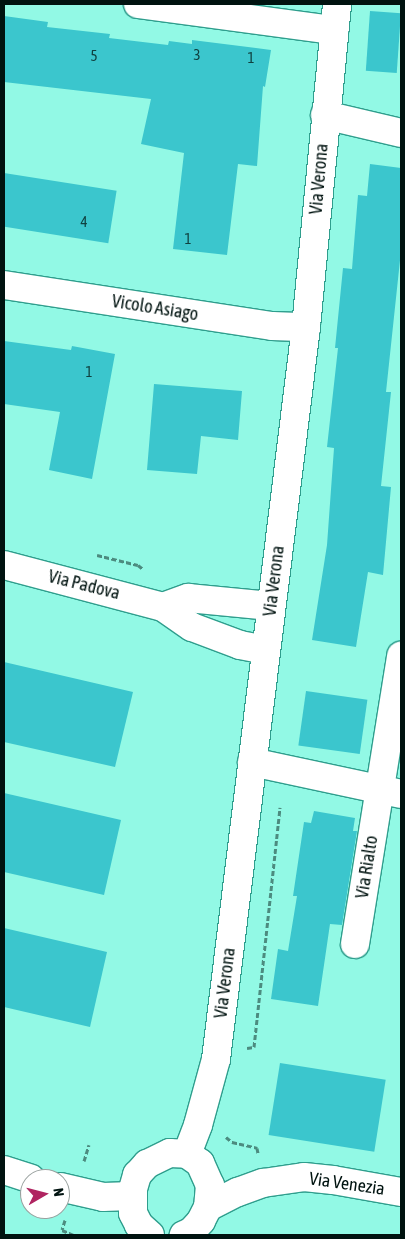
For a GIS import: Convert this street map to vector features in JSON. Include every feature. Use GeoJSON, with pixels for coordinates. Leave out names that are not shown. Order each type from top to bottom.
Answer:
{"type":"FeatureCollection","features":[{"type":"Feature","properties":{"kind":"street"},"geometry":{"type":"LineString","coordinates":[[138,4],[334,30]]}},
{"type":"Feature","properties":{"kind":"street","name":"Via Verona"},"geometry":{"type":"LineString","coordinates":[[186,1154],[198,1126],[216,1059],[306,326],[337,4]]}},
{"type":"Feature","properties":{"kind":"street"},"geometry":{"type":"LineString","coordinates":[[325,115],[401,133]]}},
{"type":"Feature","properties":{"kind":"street","name":"Vicolo Asiago"},"geometry":{"type":"LineString","coordinates":[[4,285],[272,326],[306,326]]}},
{"type":"Feature","properties":{"kind":"street","name":"Via Padova"},"geometry":{"type":"LineString","coordinates":[[4,565],[163,607],[192,627],[240,645],[266,650]]}},
{"type":"Feature","properties":{"kind":"street"},"geometry":{"type":"LineString","coordinates":[[163,607],[188,598],[271,606]]}},
{"type":"Feature","properties":{"kind":"street","name":"Via Rialto"},"geometry":{"type":"LineString","coordinates":[[354,944],[390,792],[401,656]]}},
{"type":"Feature","properties":{"kind":"street"},"geometry":{"type":"LineString","coordinates":[[252,762],[390,792]]}},
{"type":"Feature","properties":{"kind":"street"},"geometry":{"type":"LineString","coordinates":[[150,1235],[138,1225],[133,1213],[132,1196],[137,1175],[147,1164],[170,1153],[186,1154],[200,1163],[210,1185],[208,1207],[201,1221],[191,1232],[184,1235]]}},
{"type":"Feature","properties":{"kind":"street"},"geometry":{"type":"LineString","coordinates":[[4,1170],[20,1175]]}},
{"type":"Feature","properties":{"kind":"street","name":"Via Venezia"},"geometry":{"type":"LineString","coordinates":[[208,1207],[238,1192],[263,1183],[304,1177],[401,1192]]}},
{"type":"Feature","properties":{"kind":"street"},"geometry":{"type":"LineString","coordinates":[[70,1189],[102,1197],[132,1196]]}},
{"type":"Feature","properties":{"kind":"path"},"geometry":{"type":"LineString","coordinates":[[62,1230],[74,1235]]}},
{"type":"Feature","properties":{"kind":"building"},"geometry":{"type":"Polygon","coordinates":[[[370,11],[401,13],[397,73],[366,71],[370,11]]]}},
{"type":"Feature","properties":{"kind":"building"},"geometry":{"type":"Polygon","coordinates":[[[4,16],[48,22],[47,27],[110,34],[109,38],[168,45],[169,41],[192,44],[192,40],[271,50],[265,87],[263,86],[257,166],[238,164],[227,255],[173,249],[184,153],[141,144],[151,99],[4,82],[4,16]]]}},
{"type":"Feature","properties":{"kind":"building"},"geometry":{"type":"Polygon","coordinates":[[[370,164],[401,168],[401,251],[386,392],[391,392],[381,486],[391,487],[383,575],[368,572],[356,647],[312,640],[327,545],[334,448],[327,447],[338,348],[335,348],[343,268],[352,269],[358,195],[367,196],[370,164]]]}},
{"type":"Feature","properties":{"kind":"building"},"geometry":{"type":"Polygon","coordinates":[[[4,173],[117,191],[108,243],[4,227],[4,173]]]}},
{"type":"Feature","properties":{"kind":"building"},"geometry":{"type":"Polygon","coordinates":[[[4,341],[71,350],[72,346],[115,354],[92,479],[49,470],[60,412],[4,404],[4,341]]]}},
{"type":"Feature","properties":{"kind":"building"},"geometry":{"type":"Polygon","coordinates":[[[154,384],[242,391],[238,440],[201,436],[197,474],[147,470],[154,384]]]}},
{"type":"Feature","properties":{"kind":"building"},"geometry":{"type":"Polygon","coordinates":[[[4,662],[133,692],[115,767],[4,742],[4,662]]]}},
{"type":"Feature","properties":{"kind":"building"},"geometry":{"type":"Polygon","coordinates":[[[306,691],[367,700],[360,754],[298,745],[306,691]]]}},
{"type":"Feature","properties":{"kind":"building"},"geometry":{"type":"Polygon","coordinates":[[[4,793],[121,820],[104,895],[4,872],[4,793]]]}},
{"type":"Feature","properties":{"kind":"building"},"geometry":{"type":"Polygon","coordinates":[[[314,811],[355,818],[353,831],[357,831],[342,925],[330,924],[318,1006],[271,999],[278,949],[288,951],[297,896],[293,896],[304,822],[311,823],[314,811]]]}},
{"type":"Feature","properties":{"kind":"building"},"geometry":{"type":"Polygon","coordinates":[[[4,928],[107,952],[90,1027],[4,1007],[4,928]]]}},
{"type":"Feature","properties":{"kind":"building"},"geometry":{"type":"Polygon","coordinates":[[[280,1063],[386,1080],[374,1152],[269,1135],[280,1063]]]}}]}
